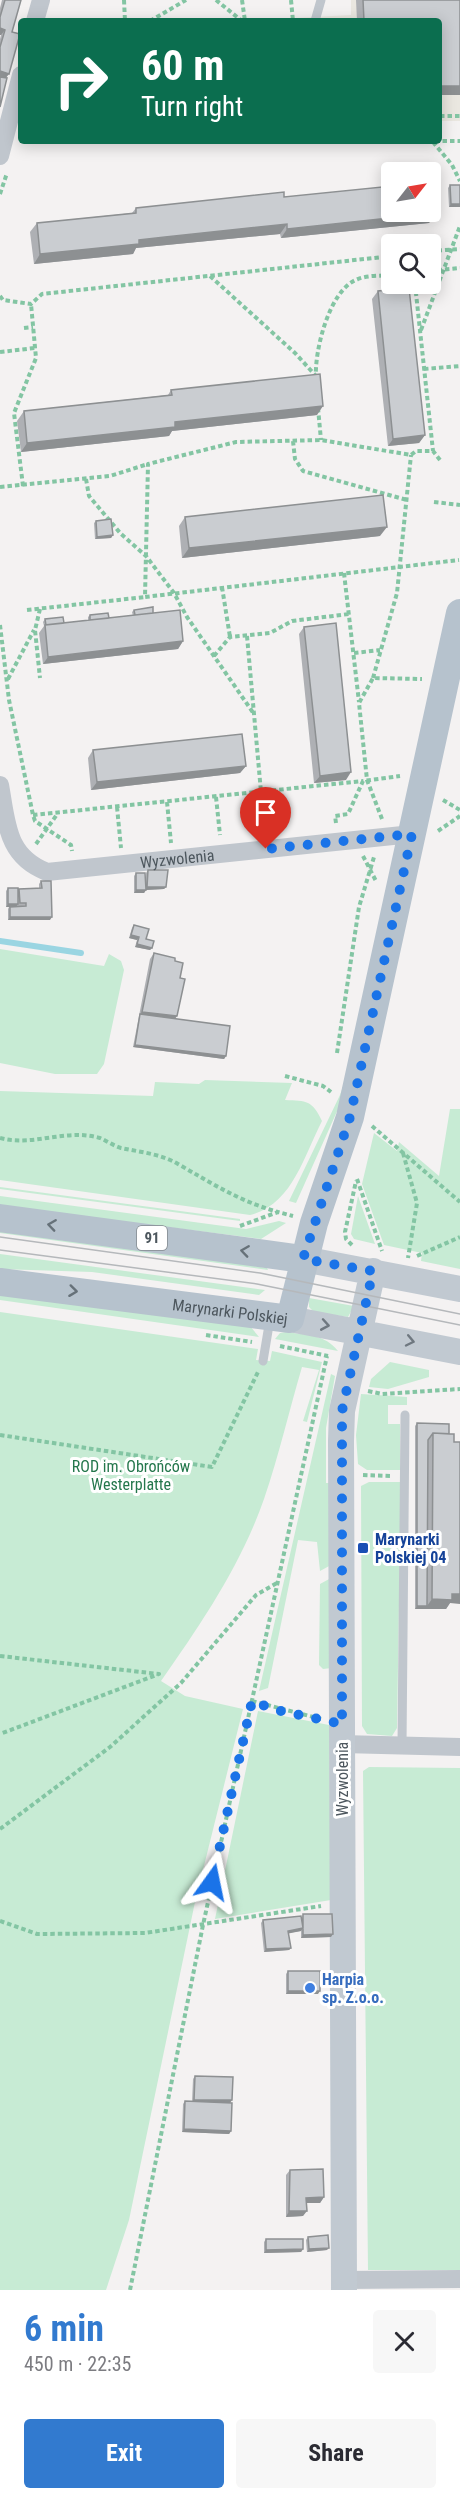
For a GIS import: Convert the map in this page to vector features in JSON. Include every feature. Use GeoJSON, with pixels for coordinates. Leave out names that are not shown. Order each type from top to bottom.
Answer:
{"type":"FeatureCollection","features":[{"type":"Feature","properties":{"kind":"main road"},"geometry":{"type":"LineString","coordinates":[[280,1318],[303,1259],[350,1117],[403,832],[460,613]]}},
{"type":"Feature","properties":{"kind":"main road","name":"91"},"geometry":{"type":"LineString","coordinates":[[0,1218],[303,1259]]}},
{"type":"Feature","properties":{"kind":"main road","name":"Marynarki Polskiej"},"geometry":{"type":"LineString","coordinates":[[0,1282],[280,1318]]}},
{"type":"Feature","properties":{"kind":"street"},"geometry":{"type":"LineString","coordinates":[[36,18],[41,0]]}},
{"type":"Feature","properties":{"kind":"street"},"geometry":{"type":"LineString","coordinates":[[0,156],[18,87]]}},
{"type":"Feature","properties":{"kind":"street"},"geometry":{"type":"LineString","coordinates":[[0,785],[10,836],[24,861]]}},
{"type":"Feature","properties":{"kind":"street","name":"Wyzwolenia"},"geometry":{"type":"LineString","coordinates":[[24,861],[47,872],[403,832]]}},
{"type":"Feature","properties":{"kind":"street","name":"91"},"geometry":{"type":"LineString","coordinates":[[303,1259],[378,1262],[460,1289]]}},
{"type":"Feature","properties":{"kind":"street","name":"Wyzwolenia"},"geometry":{"type":"LineString","coordinates":[[344,2285],[342,1411],[378,1262]]}},
{"type":"Feature","properties":{"kind":"street","name":"Marynarki Polskiej"},"geometry":{"type":"LineString","coordinates":[[280,1318],[360,1331],[460,1352]]}},
{"type":"Feature","properties":{"kind":"street"},"geometry":{"type":"LineString","coordinates":[[342,1734],[402,1746],[460,1747]]}},
{"type":"Feature","properties":{"kind":"street"},"geometry":{"type":"LineString","coordinates":[[344,2285],[460,2279]]}},
{"type":"Feature","properties":{"kind":"lane"},"geometry":{"type":"LineString","coordinates":[[316,18],[321,0]]}},
{"type":"Feature","properties":{"kind":"lane"},"geometry":{"type":"LineString","coordinates":[[263,1361],[280,1318]]}},
{"type":"Feature","properties":{"kind":"lane"},"geometry":{"type":"LineString","coordinates":[[402,1746],[405,1415]]}},
{"type":"Feature","properties":{"kind":"path"},"geometry":{"type":"LineString","coordinates":[[124,0],[125,18]]}},
{"type":"Feature","properties":{"kind":"path"},"geometry":{"type":"LineString","coordinates":[[155,18],[186,0]]}},
{"type":"Feature","properties":{"kind":"path"},"geometry":{"type":"LineString","coordinates":[[216,0],[239,18]]}},
{"type":"Feature","properties":{"kind":"path"},"geometry":{"type":"LineString","coordinates":[[242,0],[243,18]]}},
{"type":"Feature","properties":{"kind":"path"},"geometry":{"type":"LineString","coordinates":[[291,0],[293,18]]}},
{"type":"Feature","properties":{"kind":"path"},"geometry":{"type":"LineString","coordinates":[[442,116],[460,116]]}},
{"type":"Feature","properties":{"kind":"path"},"geometry":{"type":"LineString","coordinates":[[442,141],[460,141]]}},
{"type":"Feature","properties":{"kind":"path"},"geometry":{"type":"LineString","coordinates":[[434,144],[452,165],[460,181]]}},
{"type":"Feature","properties":{"kind":"path"},"geometry":{"type":"LineString","coordinates":[[420,332],[460,226]]}},
{"type":"Feature","properties":{"kind":"path"},"geometry":{"type":"LineString","coordinates":[[441,250],[460,249]]}},
{"type":"Feature","properties":{"kind":"path"},"geometry":{"type":"LineString","coordinates":[[31,304],[42,294],[381,256]]}},
{"type":"Feature","properties":{"kind":"path"},"geometry":{"type":"LineString","coordinates":[[441,270],[460,268]]}},
{"type":"Feature","properties":{"kind":"path"},"geometry":{"type":"LineString","coordinates":[[210,276],[296,353],[316,376]]}},
{"type":"Feature","properties":{"kind":"path"},"geometry":{"type":"LineString","coordinates":[[317,386],[319,337],[328,315],[346,286],[358,279],[381,276]]}},
{"type":"Feature","properties":{"kind":"path"},"geometry":{"type":"LineString","coordinates":[[416,294],[433,451],[440,460]]}},
{"type":"Feature","properties":{"kind":"path"},"geometry":{"type":"LineString","coordinates":[[0,296],[3,300],[31,304]]}},
{"type":"Feature","properties":{"kind":"path"},"geometry":{"type":"LineString","coordinates":[[23,486],[14,413],[36,358],[31,304]]}},
{"type":"Feature","properties":{"kind":"path"},"geometry":{"type":"LineString","coordinates":[[24,327],[33,327]]}},
{"type":"Feature","properties":{"kind":"path"},"geometry":{"type":"LineString","coordinates":[[0,352],[35,348]]}},
{"type":"Feature","properties":{"kind":"path"},"geometry":{"type":"LineString","coordinates":[[424,369],[460,366]]}},
{"type":"Feature","properties":{"kind":"path"},"geometry":{"type":"LineString","coordinates":[[318,397],[321,440]]}},
{"type":"Feature","properties":{"kind":"path"},"geometry":{"type":"LineString","coordinates":[[0,487],[111,476],[148,464],[237,442],[321,440],[411,455]]}},
{"type":"Feature","properties":{"kind":"path"},"geometry":{"type":"LineString","coordinates":[[293,441],[295,459],[303,471],[407,500]]}},
{"type":"Feature","properties":{"kind":"path"},"geometry":{"type":"LineString","coordinates":[[359,703],[373,678],[397,594],[411,455],[416,451],[433,451]]}},
{"type":"Feature","properties":{"kind":"path"},"geometry":{"type":"LineString","coordinates":[[145,597],[148,464]]}},
{"type":"Feature","properties":{"kind":"path"},"geometry":{"type":"LineString","coordinates":[[86,479],[89,496],[121,534],[146,556],[174,593],[254,714]]}},
{"type":"Feature","properties":{"kind":"path"},"geometry":{"type":"LineString","coordinates":[[434,502],[460,505]]}},
{"type":"Feature","properties":{"kind":"path"},"geometry":{"type":"LineString","coordinates":[[27,610],[459,560]]}},
{"type":"Feature","properties":{"kind":"path"},"geometry":{"type":"LineString","coordinates":[[344,573],[354,653],[365,780],[348,814],[335,816],[346,840],[370,870],[380,889]]}},
{"type":"Feature","properties":{"kind":"path"},"geometry":{"type":"LineString","coordinates":[[222,587],[230,637]]}},
{"type":"Feature","properties":{"kind":"path"},"geometry":{"type":"LineString","coordinates":[[7,682],[10,671],[34,630],[40,609]]}},
{"type":"Feature","properties":{"kind":"path"},"geometry":{"type":"LineString","coordinates":[[214,656],[230,637],[270,633],[292,621],[349,614]]}},
{"type":"Feature","properties":{"kind":"path"},"geometry":{"type":"LineString","coordinates":[[0,625],[7,682],[33,815],[35,821],[71,845],[75,869]]}},
{"type":"Feature","properties":{"kind":"path"},"geometry":{"type":"LineString","coordinates":[[34,630],[40,678]]}},
{"type":"Feature","properties":{"kind":"path"},"geometry":{"type":"LineString","coordinates":[[247,636],[261,792]]}},
{"type":"Feature","properties":{"kind":"path"},"geometry":{"type":"LineString","coordinates":[[354,653],[380,650]]}},
{"type":"Feature","properties":{"kind":"path"},"geometry":{"type":"LineString","coordinates":[[399,678],[401,671]]}},
{"type":"Feature","properties":{"kind":"path"},"geometry":{"type":"LineString","coordinates":[[373,678],[434,679]]}},
{"type":"Feature","properties":{"kind":"path"},"geometry":{"type":"LineString","coordinates":[[33,815],[402,776]]}},
{"type":"Feature","properties":{"kind":"path"},"geometry":{"type":"LineString","coordinates":[[365,780],[403,832]]}},
{"type":"Feature","properties":{"kind":"path"},"geometry":{"type":"LineString","coordinates":[[276,790],[283,847]]}},
{"type":"Feature","properties":{"kind":"path"},"geometry":{"type":"LineString","coordinates":[[216,797],[222,854]]}},
{"type":"Feature","properties":{"kind":"path"},"geometry":{"type":"LineString","coordinates":[[441,798],[460,810]]}},
{"type":"Feature","properties":{"kind":"path"},"geometry":{"type":"LineString","coordinates":[[167,802],[173,859]]}},
{"type":"Feature","properties":{"kind":"path"},"geometry":{"type":"LineString","coordinates":[[117,807],[122,864]]}},
{"type":"Feature","properties":{"kind":"path"},"geometry":{"type":"LineString","coordinates":[[24,861],[58,813]]}},
{"type":"Feature","properties":{"kind":"path"},"geometry":{"type":"LineString","coordinates":[[336,1059],[359,907],[376,850],[403,832],[460,816]]}},
{"type":"Feature","properties":{"kind":"path"},"geometry":{"type":"LineString","coordinates":[[285,1076],[323,1086],[337,1096]]}},
{"type":"Feature","properties":{"kind":"path"},"geometry":{"type":"LineString","coordinates":[[369,1123],[460,1202]]}},
{"type":"Feature","properties":{"kind":"path"},"geometry":{"type":"LineString","coordinates":[[0,1138],[29,1142],[47,1136],[81,1134],[102,1139],[121,1148],[137,1149],[177,1163],[239,1200],[278,1212]]}},
{"type":"Feature","properties":{"kind":"path"},"geometry":{"type":"LineString","coordinates":[[403,1153],[417,1203],[408,1258]]}},
{"type":"Feature","properties":{"kind":"path"},"geometry":{"type":"LineString","coordinates":[[356,1178],[378,1262]]}},
{"type":"Feature","properties":{"kind":"path"},"geometry":{"type":"LineString","coordinates":[[399,1256],[408,1258],[460,1237]]}},
{"type":"Feature","properties":{"kind":"path"},"geometry":{"type":"LineString","coordinates":[[130,2290],[203,1925],[327,1356]]}},
{"type":"Feature","properties":{"kind":"path"},"geometry":{"type":"LineString","coordinates":[[0,1435],[212,1467],[263,1361]]}},
{"type":"Feature","properties":{"kind":"path"},"geometry":{"type":"LineString","coordinates":[[358,1389],[382,1394],[460,1389]]}},
{"type":"Feature","properties":{"kind":"path"},"geometry":{"type":"LineString","coordinates":[[367,1475],[376,1475]]}},
{"type":"Feature","properties":{"kind":"path"},"geometry":{"type":"LineString","coordinates":[[0,1829],[110,1747],[181,1683],[256,1595],[278,1583]]}},
{"type":"Feature","properties":{"kind":"path"},"geometry":{"type":"LineString","coordinates":[[0,1656],[159,1674],[0,1734]]}},
{"type":"Feature","properties":{"kind":"path"},"geometry":{"type":"LineString","coordinates":[[252,1701],[342,1734]]}},
{"type":"Feature","properties":{"kind":"path"},"geometry":{"type":"LineString","coordinates":[[0,1921],[37,1934],[145,1933],[343,1903]]}},
{"type":"Feature","properties":{"kind":"shaded area"},"geometry":{"type":"Polygon","coordinates":[[[351,0],[460,0],[460,121],[442,121],[442,18],[295,18],[351,15],[351,0]]]}},
{"type":"Feature","properties":{"kind":"green space"},"geometry":{"type":"Polygon","coordinates":[[[0,949],[104,966],[109,954],[121,961],[124,970],[104,1064],[97,1074],[55,1074],[0,1063],[0,949]]]}},
{"type":"Feature","properties":{"kind":"green space"},"geometry":{"type":"Polygon","coordinates":[[[348,1072],[343,1098],[296,1203],[289,1201],[340,1095],[348,1072]]]}},
{"type":"Feature","properties":{"kind":"green space"},"geometry":{"type":"Polygon","coordinates":[[[205,1080],[292,1083],[285,1100],[312,1105],[322,1121],[295,1177],[276,1201],[264,1210],[250,1215],[0,1180],[0,1091],[153,1096],[155,1082],[199,1084],[205,1080]]]}},
{"type":"Feature","properties":{"kind":"green space"},"geometry":{"type":"Polygon","coordinates":[[[450,1109],[460,1109],[460,1269],[421,1261],[422,1253],[384,1245],[362,1184],[374,1133],[397,1151],[399,1142],[439,1176],[450,1109]]]}},
{"type":"Feature","properties":{"kind":"green space"},"geometry":{"type":"Polygon","coordinates":[[[0,1187],[240,1219],[240,1221],[0,1189],[0,1187]]]}},
{"type":"Feature","properties":{"kind":"green space"},"geometry":{"type":"Polygon","coordinates":[[[0,1196],[246,1229],[279,1221],[286,1223],[261,1239],[0,1206],[0,1196]]]}},
{"type":"Feature","properties":{"kind":"green space"},"geometry":{"type":"Polygon","coordinates":[[[358,1196],[375,1244],[354,1239],[351,1234],[358,1196]]]}},
{"type":"Feature","properties":{"kind":"green space"},"geometry":{"type":"Polygon","coordinates":[[[0,1228],[267,1268],[268,1270],[0,1233],[0,1228]]]}},
{"type":"Feature","properties":{"kind":"green space"},"geometry":{"type":"Polygon","coordinates":[[[0,1254],[265,1290],[259,1295],[92,1272],[0,1269],[0,1254]]]}},
{"type":"Feature","properties":{"kind":"green space"},"geometry":{"type":"Polygon","coordinates":[[[0,1291],[250,1326],[259,1337],[0,1300],[0,1291]]]}},
{"type":"Feature","properties":{"kind":"green space"},"geometry":{"type":"Polygon","coordinates":[[[309,1298],[354,1306],[348,1317],[314,1312],[309,1307],[309,1298]]]}},
{"type":"Feature","properties":{"kind":"green space","name":"ROD im. Obrońców Westerplatte"},"geometry":{"type":"Polygon","coordinates":[[[0,1312],[258,1349],[256,1360],[270,1361],[272,1351],[322,1362],[307,1422],[303,1421],[319,1370],[302,1367],[255,1523],[219,1593],[161,1681],[185,1696],[243,1709],[195,1902],[129,2220],[106,2290],[0,2290],[0,1312]]]}},
{"type":"Feature","properties":{"kind":"green space"},"geometry":{"type":"Polygon","coordinates":[[[280,1333],[321,1338],[338,1351],[275,1339],[280,1333]]]}},
{"type":"Feature","properties":{"kind":"green space"},"geometry":{"type":"Polygon","coordinates":[[[390,1362],[429,1370],[429,1377],[388,1389],[369,1387],[371,1379],[390,1362]]]}},
{"type":"Feature","properties":{"kind":"green space"},"geometry":{"type":"Polygon","coordinates":[[[331,1374],[335,1376],[326,1428],[326,1483],[330,1483],[331,1565],[320,1571],[317,1542],[298,1540],[268,1688],[259,1691],[331,1374]]]}},
{"type":"Feature","properties":{"kind":"green space"},"geometry":{"type":"Polygon","coordinates":[[[361,1394],[407,1397],[407,1405],[388,1405],[388,1424],[400,1424],[400,1470],[367,1470],[358,1464],[356,1435],[361,1394]]]}},
{"type":"Feature","properties":{"kind":"green space"},"geometry":{"type":"Polygon","coordinates":[[[369,1482],[401,1482],[397,1728],[392,1736],[367,1734],[362,1726],[361,1486],[369,1482]]]}},
{"type":"Feature","properties":{"kind":"green space"},"geometry":{"type":"Polygon","coordinates":[[[331,1578],[332,1668],[323,1669],[319,1665],[320,1584],[331,1578]]]}},
{"type":"Feature","properties":{"kind":"green space"},"geometry":{"type":"Polygon","coordinates":[[[258,1711],[329,1725],[331,1900],[215,1919],[258,1711]]]}},
{"type":"Feature","properties":{"kind":"green space"},"geometry":{"type":"Polygon","coordinates":[[[369,1767],[460,1768],[460,2270],[368,2270],[363,1771],[369,1767]]]}},
{"type":"Feature","properties":{"kind":"building"},"geometry":{"type":"Polygon","coordinates":[[[5,0],[21,0],[12,32],[18,34],[18,41],[9,74],[0,71],[0,47],[5,30],[0,28],[0,17],[5,0]]]}},
{"type":"Feature","properties":{"kind":"building"},"geometry":{"type":"Polygon","coordinates":[[[363,0],[460,0],[460,86],[442,86],[442,18],[364,18],[363,0]]]}},
{"type":"Feature","properties":{"kind":"building"},"geometry":{"type":"Polygon","coordinates":[[[0,77],[7,78],[0,107],[0,77]]]}},
{"type":"Feature","properties":{"kind":"building"},"geometry":{"type":"Polygon","coordinates":[[[450,185],[460,185],[460,204],[451,204],[450,185]]]}},
{"type":"Feature","properties":{"kind":"building"},"geometry":{"type":"Polygon","coordinates":[[[381,187],[381,219],[287,229],[287,224],[139,240],[139,244],[40,254],[37,223],[136,213],[136,208],[284,192],[284,197],[381,187]]]}},
{"type":"Feature","properties":{"kind":"building"},"geometry":{"type":"Polygon","coordinates":[[[378,291],[381,291],[381,294],[410,294],[425,435],[393,439],[378,291]]]}},
{"type":"Feature","properties":{"kind":"building"},"geometry":{"type":"Polygon","coordinates":[[[320,374],[323,406],[175,422],[175,427],[27,443],[24,411],[172,395],[171,390],[320,374]]]}},
{"type":"Feature","properties":{"kind":"building"},"geometry":{"type":"Polygon","coordinates":[[[383,495],[387,527],[189,548],[185,517],[383,495]]]}},
{"type":"Feature","properties":{"kind":"building"},"geometry":{"type":"Polygon","coordinates":[[[111,519],[113,535],[97,537],[96,521],[111,519]]]}},
{"type":"Feature","properties":{"kind":"building"},"geometry":{"type":"Polygon","coordinates":[[[153,607],[153,613],[135,615],[134,610],[153,607]]]}},
{"type":"Feature","properties":{"kind":"building"},"geometry":{"type":"Polygon","coordinates":[[[180,610],[183,641],[48,657],[45,625],[180,610]]]}},
{"type":"Feature","properties":{"kind":"building"},"geometry":{"type":"Polygon","coordinates":[[[108,613],[109,618],[90,620],[90,615],[108,613]]]}},
{"type":"Feature","properties":{"kind":"building"},"geometry":{"type":"Polygon","coordinates":[[[63,617],[64,623],[46,625],[45,619],[63,617]]]}},
{"type":"Feature","properties":{"kind":"building"},"geometry":{"type":"Polygon","coordinates":[[[336,623],[351,772],[320,776],[304,627],[336,623]]]}},
{"type":"Feature","properties":{"kind":"building"},"geometry":{"type":"Polygon","coordinates":[[[242,734],[246,766],[97,782],[93,750],[242,734]]]}},
{"type":"Feature","properties":{"kind":"building"},"geometry":{"type":"Polygon","coordinates":[[[148,870],[168,870],[166,887],[147,887],[148,870]]]}},
{"type":"Feature","properties":{"kind":"building"},"geometry":{"type":"Polygon","coordinates":[[[136,873],[145,873],[146,890],[136,890],[136,873]]]}},
{"type":"Feature","properties":{"kind":"building"},"geometry":{"type":"Polygon","coordinates":[[[41,881],[51,881],[52,917],[10,917],[10,907],[26,906],[26,903],[20,903],[19,889],[42,888],[41,881]]]}},
{"type":"Feature","properties":{"kind":"building"},"geometry":{"type":"Polygon","coordinates":[[[8,888],[18,888],[18,904],[8,904],[8,888]]]}},
{"type":"Feature","properties":{"kind":"building"},"geometry":{"type":"Polygon","coordinates":[[[134,925],[149,929],[146,939],[154,941],[152,948],[137,944],[139,937],[131,935],[134,925]]]}},
{"type":"Feature","properties":{"kind":"building"},"geometry":{"type":"Polygon","coordinates":[[[154,953],[175,958],[175,961],[183,963],[180,978],[185,979],[177,1016],[142,1012],[154,953]]]}},
{"type":"Feature","properties":{"kind":"building"},"geometry":{"type":"Polygon","coordinates":[[[140,1014],[230,1026],[226,1056],[135,1045],[140,1014]]]}},
{"type":"Feature","properties":{"kind":"building"},"geometry":{"type":"Polygon","coordinates":[[[417,1423],[449,1424],[449,1434],[433,1433],[428,1440],[427,1606],[417,1606],[417,1423]]]}},
{"type":"Feature","properties":{"kind":"building"},"geometry":{"type":"Polygon","coordinates":[[[433,1433],[454,1434],[454,1442],[460,1442],[460,1594],[452,1594],[452,1600],[432,1599],[433,1433]]]}},
{"type":"Feature","properties":{"kind":"building"},"geometry":{"type":"Polygon","coordinates":[[[303,1914],[332,1914],[333,1934],[303,1935],[303,1914]]]}},
{"type":"Feature","properties":{"kind":"building"},"geometry":{"type":"Polygon","coordinates":[[[301,1916],[303,1928],[288,1931],[291,1948],[266,1949],[263,1920],[301,1916]]]}},
{"type":"Feature","properties":{"kind":"building"},"geometry":{"type":"Polygon","coordinates":[[[288,1971],[320,1971],[320,1991],[288,1991],[288,1971]]]}},
{"type":"Feature","properties":{"kind":"building"},"geometry":{"type":"Polygon","coordinates":[[[195,2076],[233,2077],[232,2100],[194,2100],[195,2076]]]}},
{"type":"Feature","properties":{"kind":"building"},"geometry":{"type":"Polygon","coordinates":[[[185,2101],[232,2103],[231,2131],[184,2129],[185,2101]]]}},
{"type":"Feature","properties":{"kind":"building"},"geometry":{"type":"Polygon","coordinates":[[[323,2169],[324,2197],[306,2198],[307,2211],[289,2211],[290,2170],[323,2169]]]}},
{"type":"Feature","properties":{"kind":"building"},"geometry":{"type":"Polygon","coordinates":[[[328,2235],[329,2248],[309,2249],[308,2237],[328,2235]]]}},
{"type":"Feature","properties":{"kind":"building"},"geometry":{"type":"Polygon","coordinates":[[[266,2239],[303,2239],[303,2249],[266,2250],[266,2239]]]}},
{"type":"Feature","properties":{"kind":"waterway"},"geometry":{"type":"LineString","coordinates":[[0,941],[81,953]]}},
{"type":"Feature","properties":{"kind":"tram line"},"geometry":{"type":"LineString","coordinates":[[0,1237],[260,1273],[460,1314]]}},
{"type":"Feature","properties":{"kind":"tram line"},"geometry":{"type":"LineString","coordinates":[[0,1250],[257,1284],[460,1325]]}},
{"type":"Feature","properties":{"kind":"place","name":"Marynarki Polskiej 04"},"geometry":{"type":"Point","coordinates":[363,1548]}},
{"type":"Feature","properties":{"kind":"place","name":"Harpia sp. Z.o.o."},"geometry":{"type":"Point","coordinates":[310,1988]}},
{"type":"Feature","properties":{"kind":"route"},"geometry":{"type":"LineString","coordinates":[[212,1882],[252,1701],[276,1710],[342,1724],[342,1411],[373,1271],[303,1259],[350,1117],[412,834],[266,849]]}}]}
